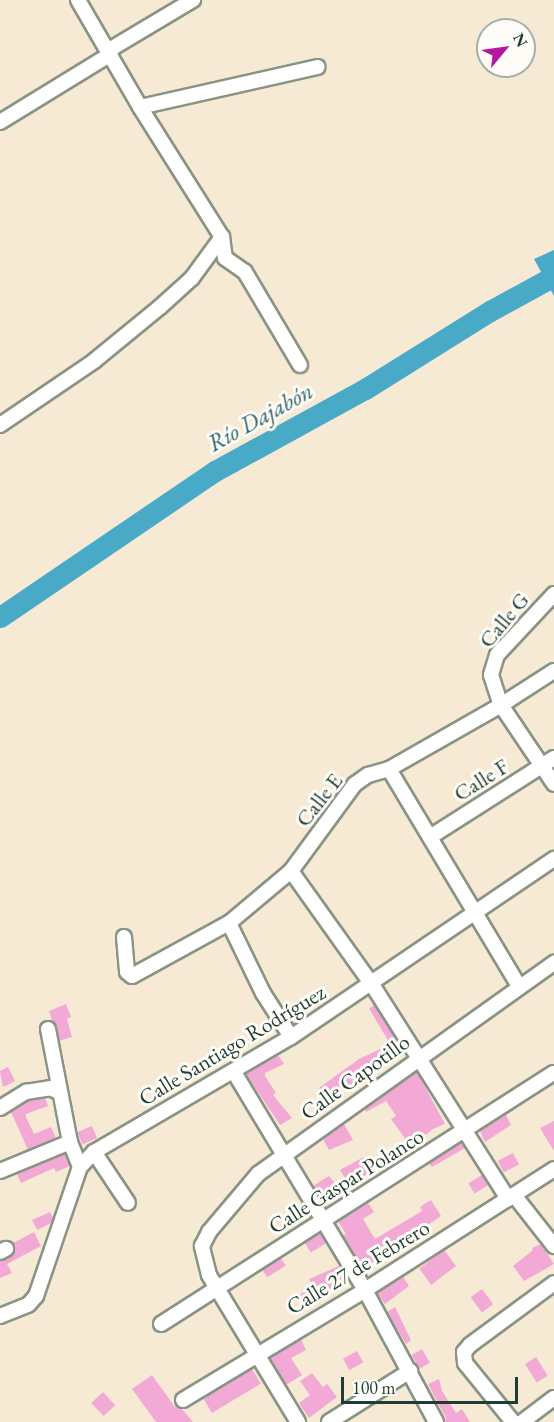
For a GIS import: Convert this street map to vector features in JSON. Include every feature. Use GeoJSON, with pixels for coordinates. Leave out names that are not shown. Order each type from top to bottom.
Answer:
{"type":"FeatureCollection","features":[{"type":"Feature","properties":{"kind":"street"},"geometry":{"type":"LineString","coordinates":[[78,0],[140,107],[222,237],[225,258],[245,272],[300,365]]}},
{"type":"Feature","properties":{"kind":"street"},"geometry":{"type":"LineString","coordinates":[[0,122],[193,0]]}},
{"type":"Feature","properties":{"kind":"street"},"geometry":{"type":"LineString","coordinates":[[140,107],[318,67]]}},
{"type":"Feature","properties":{"kind":"street"},"geometry":{"type":"LineString","coordinates":[[0,424],[94,361],[160,307],[192,278],[222,237]]}},
{"type":"Feature","properties":{"kind":"street","name":"Calle G"},"geometry":{"type":"LineString","coordinates":[[501,705],[491,675],[497,655],[554,594]]}},
{"type":"Feature","properties":{"kind":"street","name":"Calle E"},"geometry":{"type":"LineString","coordinates":[[124,937],[127,972],[132,976],[229,923],[291,871],[355,784],[368,775],[389,769],[501,705],[554,671]]}},
{"type":"Feature","properties":{"kind":"street"},"geometry":{"type":"LineString","coordinates":[[501,705],[548,762],[554,784]]}},
{"type":"Feature","properties":{"kind":"street","name":"Calle F"},"geometry":{"type":"LineString","coordinates":[[430,837],[548,762]]}},
{"type":"Feature","properties":{"kind":"street"},"geometry":{"type":"LineString","coordinates":[[389,769],[519,986]]}},
{"type":"Feature","properties":{"kind":"street","name":"Calle Santiago Rodríguez"},"geometry":{"type":"LineString","coordinates":[[0,1316],[29,1304],[41,1287],[80,1167],[94,1152],[291,1037],[476,914],[554,859]]}},
{"type":"Feature","properties":{"kind":"street"},"geometry":{"type":"LineString","coordinates":[[291,871],[371,983],[463,1131],[511,1197],[554,1246]]}},
{"type":"Feature","properties":{"kind":"street"},"geometry":{"type":"LineString","coordinates":[[229,923],[263,993],[291,1037]]}},
{"type":"Feature","properties":{"kind":"street","name":"Calle Capotillo"},"geometry":{"type":"LineString","coordinates":[[216,1289],[203,1260],[202,1246],[227,1208],[258,1174],[419,1057],[554,963]]}},
{"type":"Feature","properties":{"kind":"street"},"geometry":{"type":"LineString","coordinates":[[48,1029],[70,1142],[80,1167]]}},
{"type":"Feature","properties":{"kind":"street"},"geometry":{"type":"LineString","coordinates":[[234,1072],[365,1290],[436,1422]]}},
{"type":"Feature","properties":{"kind":"street","name":"Calle Gaspar Polanco"},"geometry":{"type":"LineString","coordinates":[[161,1324],[554,1073]]}},
{"type":"Feature","properties":{"kind":"street"},"geometry":{"type":"LineString","coordinates":[[0,1108],[26,1092],[50,1088],[59,1092]]}},
{"type":"Feature","properties":{"kind":"street"},"geometry":{"type":"LineString","coordinates":[[0,1171],[70,1142]]}},
{"type":"Feature","properties":{"kind":"street"},"geometry":{"type":"LineString","coordinates":[[94,1152],[128,1203]]}},
{"type":"Feature","properties":{"kind":"street","name":"Calle 27 de Febrero"},"geometry":{"type":"LineString","coordinates":[[183,1400],[255,1354],[365,1290],[554,1169]]}},
{"type":"Feature","properties":{"kind":"street"},"geometry":{"type":"LineString","coordinates":[[513,1422],[465,1363],[464,1352],[470,1345],[554,1284]]}},
{"type":"Feature","properties":{"kind":"street"},"geometry":{"type":"LineString","coordinates":[[216,1289],[298,1422]]}},
{"type":"Feature","properties":{"kind":"street"},"geometry":{"type":"LineString","coordinates":[[328,1422],[410,1371]]}},
{"type":"Feature","properties":{"kind":"street"},"geometry":{"type":"LineString","coordinates":[[522,1422],[554,1398]]}},
{"type":"Feature","properties":{"kind":"water"},"geometry":{"type":"Polygon","coordinates":[[[554,250],[554,296],[534,259],[554,250]]]}},
{"type":"Feature","properties":{"kind":"building"},"geometry":{"type":"Polygon","coordinates":[[[66,1004],[71,1017],[67,1019],[72,1037],[59,1041],[49,1011],[66,1004]]]}},
{"type":"Feature","properties":{"kind":"building"},"geometry":{"type":"Polygon","coordinates":[[[375,1005],[396,1040],[390,1044],[369,1009],[375,1005]]]}},
{"type":"Feature","properties":{"kind":"building"},"geometry":{"type":"Polygon","coordinates":[[[380,1049],[386,1058],[364,1070],[366,1073],[359,1079],[328,1100],[319,1088],[359,1059],[380,1049]]]}},
{"type":"Feature","properties":{"kind":"building"},"geometry":{"type":"Polygon","coordinates":[[[278,1055],[284,1064],[265,1073],[265,1076],[276,1093],[273,1095],[292,1118],[280,1125],[246,1074],[278,1055]]]}},
{"type":"Feature","properties":{"kind":"building"},"geometry":{"type":"Polygon","coordinates":[[[8,1067],[15,1081],[3,1087],[0,1071],[8,1067]]]}},
{"type":"Feature","properties":{"kind":"building"},"geometry":{"type":"Polygon","coordinates":[[[417,1072],[445,1124],[433,1129],[411,1147],[391,1119],[396,1116],[386,1101],[366,1112],[365,1109],[417,1072]]]}},
{"type":"Feature","properties":{"kind":"building"},"geometry":{"type":"Polygon","coordinates":[[[45,1098],[48,1106],[26,1114],[26,1117],[34,1134],[51,1127],[56,1138],[28,1150],[11,1112],[29,1101],[45,1098]]]}},
{"type":"Feature","properties":{"kind":"building"},"geometry":{"type":"Polygon","coordinates":[[[523,1103],[506,1115],[511,1125],[485,1142],[480,1131],[523,1103]]]}},
{"type":"Feature","properties":{"kind":"building"},"geometry":{"type":"Polygon","coordinates":[[[554,1121],[554,1151],[540,1128],[554,1121]]]}},
{"type":"Feature","properties":{"kind":"building"},"geometry":{"type":"Polygon","coordinates":[[[344,1124],[353,1140],[329,1150],[323,1139],[344,1124]]]}},
{"type":"Feature","properties":{"kind":"building"},"geometry":{"type":"Polygon","coordinates":[[[92,1126],[97,1138],[82,1144],[77,1132],[92,1126]]]}},
{"type":"Feature","properties":{"kind":"building"},"geometry":{"type":"Polygon","coordinates":[[[462,1143],[465,1148],[432,1167],[429,1163],[462,1143]]]}},
{"type":"Feature","properties":{"kind":"building"},"geometry":{"type":"Polygon","coordinates":[[[513,1153],[519,1165],[504,1172],[498,1161],[513,1153]]]}},
{"type":"Feature","properties":{"kind":"building"},"geometry":{"type":"Polygon","coordinates":[[[65,1154],[70,1166],[56,1172],[54,1168],[21,1183],[17,1174],[65,1154]]]}},
{"type":"Feature","properties":{"kind":"building"},"geometry":{"type":"Polygon","coordinates":[[[364,1157],[372,1172],[348,1185],[340,1170],[364,1157]]]}},
{"type":"Feature","properties":{"kind":"building"},"geometry":{"type":"Polygon","coordinates":[[[482,1175],[488,1185],[474,1194],[468,1183],[482,1175]]]}},
{"type":"Feature","properties":{"kind":"building"},"geometry":{"type":"Polygon","coordinates":[[[329,1176],[341,1190],[323,1202],[313,1186],[329,1176]]]}},
{"type":"Feature","properties":{"kind":"building"},"geometry":{"type":"Polygon","coordinates":[[[431,1200],[441,1216],[363,1269],[343,1235],[346,1234],[338,1221],[368,1203],[374,1212],[363,1219],[375,1239],[422,1211],[420,1207],[431,1200]]]}},
{"type":"Feature","properties":{"kind":"building"},"geometry":{"type":"Polygon","coordinates":[[[50,1212],[53,1218],[51,1223],[37,1230],[32,1220],[50,1212]]]}},
{"type":"Feature","properties":{"kind":"building"},"geometry":{"type":"Polygon","coordinates":[[[34,1232],[41,1246],[7,1264],[12,1273],[0,1278],[0,1261],[13,1254],[13,1243],[34,1232]]]}},
{"type":"Feature","properties":{"kind":"building"},"geometry":{"type":"Polygon","coordinates":[[[320,1233],[326,1243],[311,1253],[305,1242],[320,1233]]]}},
{"type":"Feature","properties":{"kind":"building"},"geometry":{"type":"Polygon","coordinates":[[[541,1244],[554,1264],[524,1281],[513,1266],[533,1250],[532,1248],[541,1244]]]}},
{"type":"Feature","properties":{"kind":"building"},"geometry":{"type":"Polygon","coordinates":[[[444,1250],[456,1266],[431,1285],[419,1269],[444,1250]]]}},
{"type":"Feature","properties":{"kind":"building"},"geometry":{"type":"Polygon","coordinates":[[[281,1258],[286,1266],[267,1277],[262,1270],[281,1258]]]}},
{"type":"Feature","properties":{"kind":"building"},"geometry":{"type":"Polygon","coordinates":[[[339,1266],[346,1281],[331,1287],[333,1291],[306,1307],[299,1295],[313,1287],[309,1279],[339,1266]]]}},
{"type":"Feature","properties":{"kind":"building"},"geometry":{"type":"Polygon","coordinates":[[[403,1277],[409,1286],[385,1304],[377,1293],[403,1277]]]}},
{"type":"Feature","properties":{"kind":"building"},"geometry":{"type":"Polygon","coordinates":[[[482,1289],[493,1304],[482,1313],[471,1297],[482,1289]]]}},
{"type":"Feature","properties":{"kind":"building"},"geometry":{"type":"Polygon","coordinates":[[[395,1307],[411,1340],[406,1344],[387,1312],[395,1307]]]}},
{"type":"Feature","properties":{"kind":"building"},"geometry":{"type":"Polygon","coordinates":[[[301,1339],[306,1350],[291,1358],[302,1375],[286,1385],[270,1358],[301,1339]]]}},
{"type":"Feature","properties":{"kind":"building"},"geometry":{"type":"Polygon","coordinates":[[[422,1349],[430,1363],[420,1369],[412,1355],[422,1349]]]}},
{"type":"Feature","properties":{"kind":"building"},"geometry":{"type":"Polygon","coordinates":[[[357,1351],[363,1362],[349,1370],[343,1359],[357,1351]]]}},
{"type":"Feature","properties":{"kind":"building"},"geometry":{"type":"Polygon","coordinates":[[[536,1357],[548,1376],[537,1383],[525,1364],[536,1357]]]}},
{"type":"Feature","properties":{"kind":"building"},"geometry":{"type":"Polygon","coordinates":[[[252,1369],[261,1384],[212,1413],[203,1398],[252,1369]]]}},
{"type":"Feature","properties":{"kind":"building"},"geometry":{"type":"Polygon","coordinates":[[[312,1373],[323,1387],[327,1384],[337,1397],[309,1418],[299,1403],[310,1395],[300,1381],[312,1373]]]}},
{"type":"Feature","properties":{"kind":"building"},"geometry":{"type":"Polygon","coordinates":[[[152,1375],[175,1407],[182,1409],[193,1422],[156,1422],[132,1389],[152,1375]]]}},
{"type":"Feature","properties":{"kind":"building"},"geometry":{"type":"Polygon","coordinates":[[[439,1379],[442,1391],[456,1413],[462,1409],[470,1422],[445,1422],[446,1418],[428,1384],[439,1379]]]}},
{"type":"Feature","properties":{"kind":"building"},"geometry":{"type":"Polygon","coordinates":[[[103,1392],[115,1405],[104,1416],[91,1403],[103,1392]]]}},
{"type":"Feature","properties":{"kind":"waterway","name":"Río Dajabón"},"geometry":{"type":"LineString","coordinates":[[0,617],[215,471],[365,389],[490,311],[554,276]]}}]}
